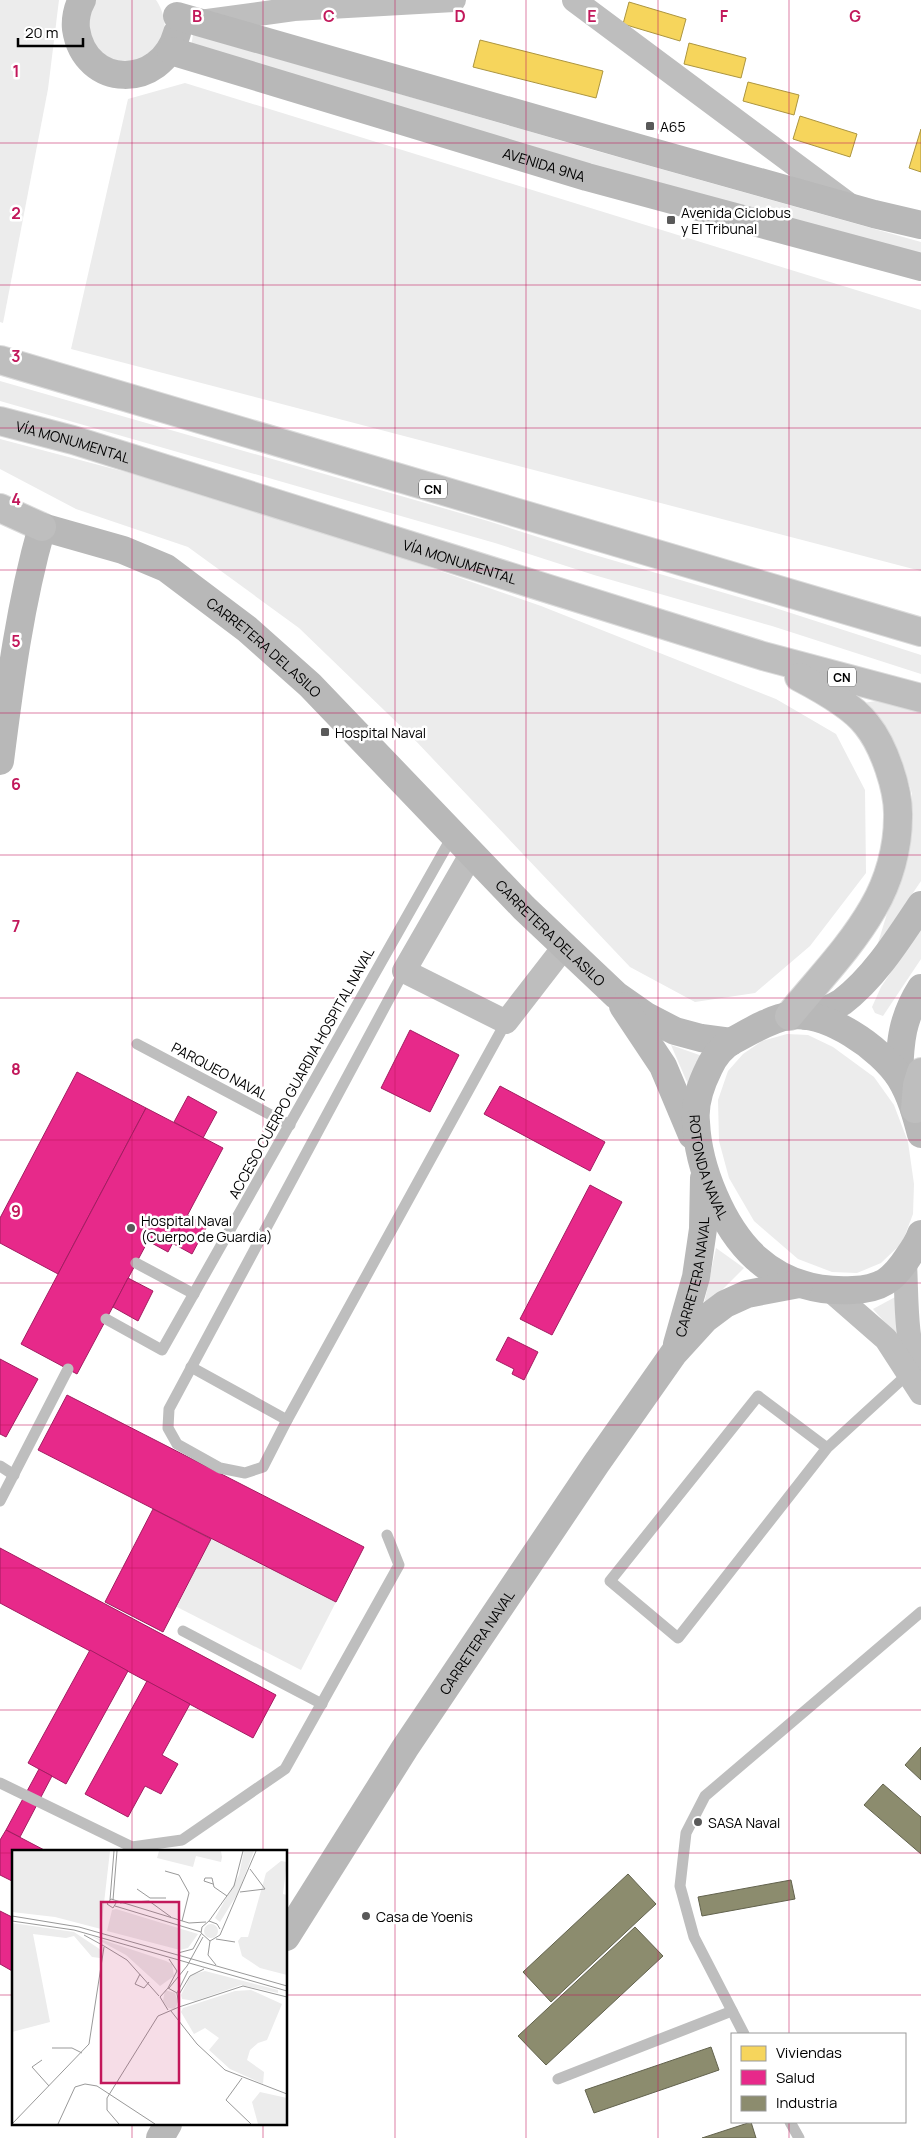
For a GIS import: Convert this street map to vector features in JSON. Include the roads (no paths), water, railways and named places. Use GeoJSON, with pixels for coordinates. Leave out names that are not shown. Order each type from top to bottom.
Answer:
{"type":"FeatureCollection","features":[{"type":"Feature","properties":{"kind":"highway","name":"CN"},"geometry":{"type":"LineString","coordinates":[[0,360],[921,632]]}},
{"type":"Feature","properties":{"kind":"highway","name":"VÍA MONUMENTAL"},"geometry":{"type":"LineString","coordinates":[[0,421],[73,440],[763,656],[921,698]]}},
{"type":"Feature","properties":{"kind":"highway"},"geometry":{"type":"LineString","coordinates":[[0,508],[42,528]]}},
{"type":"Feature","properties":{"kind":"highway"},"geometry":{"type":"LineString","coordinates":[[867,615],[921,611]]}},
{"type":"Feature","properties":{"kind":"highway"},"geometry":{"type":"LineString","coordinates":[[763,656],[834,696],[867,724],[883,753],[893,780],[899,816],[893,862],[874,906],[850,944],[797,1016]]}},
{"type":"Feature","properties":{"kind":"highway"},"geometry":{"type":"LineString","coordinates":[[910,1074],[917,1085],[918,1122]]}},
{"type":"Feature","properties":{"kind":"main road"},"geometry":{"type":"LineString","coordinates":[[82,0],[79,4],[75,23],[78,40],[86,56],[98,68],[117,75],[138,75],[157,66],[171,50],[183,13],[854,208],[921,225]]}},
{"type":"Feature","properties":{"kind":"main road","name":"AVENIDA 9NA"},"geometry":{"type":"LineString","coordinates":[[171,50],[596,180],[921,268]]}},
{"type":"Feature","properties":{"kind":"main road"},"geometry":{"type":"LineString","coordinates":[[0,761],[5,674],[28,576],[42,528]]}},
{"type":"Feature","properties":{"kind":"main road","name":"CARRETERA DEL ASILO"},"geometry":{"type":"LineString","coordinates":[[42,528],[123,550],[166,568],[247,628],[310,685],[564,947],[616,995],[646,1016],[675,1031],[701,1038],[731,1042]]}},
{"type":"Feature","properties":{"kind":"main road"},"geometry":{"type":"LineString","coordinates":[[797,1016],[834,1006],[856,989],[892,948],[921,906]]}},
{"type":"Feature","properties":{"kind":"main road"},"geometry":{"type":"LineString","coordinates":[[910,1074],[903,1026],[910,1006],[921,988]]}},
{"type":"Feature","properties":{"kind":"main road","name":"CARRETERA DEL ASILO"},"geometry":{"type":"LineString","coordinates":[[616,995],[664,1066],[702,1159]]}},
{"type":"Feature","properties":{"kind":"main road"},"geometry":{"type":"LineString","coordinates":[[797,1016],[830,1022],[862,1040],[910,1074]]}},
{"type":"Feature","properties":{"kind":"main road","name":"ROTONDA NAVAL"},"geometry":{"type":"LineString","coordinates":[[797,1016],[759,1027],[731,1042],[711,1063],[700,1091],[695,1121],[702,1159],[718,1201],[740,1241],[757,1258],[781,1276],[799,1284],[831,1291],[869,1290],[886,1283],[905,1262],[920,1237]]}},
{"type":"Feature","properties":{"kind":"main road","name":"CARRETERA NAVAL"},"geometry":{"type":"LineString","coordinates":[[674,1353],[696,1277],[703,1229],[702,1159]]}},
{"type":"Feature","properties":{"kind":"main road","name":"CARRETERA NAVAL"},"geometry":{"type":"LineString","coordinates":[[288,1934],[405,1748],[596,1464],[674,1353],[705,1319],[725,1304],[747,1294],[799,1284]]}},
{"type":"Feature","properties":{"kind":"main road"},"geometry":{"type":"LineString","coordinates":[[160,2138],[167,2126]]}},
{"type":"Feature","properties":{"kind":"street"},"geometry":{"type":"LineString","coordinates":[[183,13],[454,0]]}},
{"type":"Feature","properties":{"kind":"street"},"geometry":{"type":"LineString","coordinates":[[574,0],[854,208]]}},
{"type":"Feature","properties":{"kind":"street"},"geometry":{"type":"LineString","coordinates":[[463,843],[404,971],[506,1022],[564,947]]}},
{"type":"Feature","properties":{"kind":"street"},"geometry":{"type":"LineString","coordinates":[[905,1262],[906,1320],[917,1384]]}},
{"type":"Feature","properties":{"kind":"street"},"geometry":{"type":"LineString","coordinates":[[831,1291],[886,1339],[917,1384]]}},
{"type":"Feature","properties":{"kind":"lane","name":"ACCESO CUERPO GUARDIA HOSPITAL NAVAL"},"geometry":{"type":"LineString","coordinates":[[106,1320],[162,1350],[290,1124],[463,843]]}},
{"type":"Feature","properties":{"kind":"lane"},"geometry":{"type":"LineString","coordinates":[[404,971],[168,1409],[168,1428],[176,1444],[220,1468],[245,1473],[263,1467],[506,1022]]}},
{"type":"Feature","properties":{"kind":"lane","name":"PARQUEO NAVAL"},"geometry":{"type":"LineString","coordinates":[[137,1044],[290,1124]]}},
{"type":"Feature","properties":{"kind":"lane"},"geometry":{"type":"LineString","coordinates":[[136,1263],[194,1294]]}},
{"type":"Feature","properties":{"kind":"lane"},"geometry":{"type":"LineString","coordinates":[[191,1367],[287,1420]]}},
{"type":"Feature","properties":{"kind":"lane"},"geometry":{"type":"LineString","coordinates":[[0,1501],[68,1369]]}},
{"type":"Feature","properties":{"kind":"lane"},"geometry":{"type":"LineString","coordinates":[[827,1448],[758,1396],[610,1581],[678,1638],[827,1448],[917,1384]]}},
{"type":"Feature","properties":{"kind":"lane"},"geometry":{"type":"LineString","coordinates":[[0,1466],[14,1475]]}},
{"type":"Feature","properties":{"kind":"lane"},"geometry":{"type":"LineString","coordinates":[[0,1784],[132,1847],[182,1840],[285,1770],[399,1565],[387,1535]]}},
{"type":"Feature","properties":{"kind":"lane"},"geometry":{"type":"LineString","coordinates":[[743,2033],[694,1937],[680,1886],[686,1833],[705,1796],[921,1612]]}},
{"type":"Feature","properties":{"kind":"lane"},"geometry":{"type":"LineString","coordinates":[[183,1631],[322,1704]]}},
{"type":"Feature","properties":{"kind":"lane"},"geometry":{"type":"LineString","coordinates":[[558,2080],[732,2011]]}},
{"type":"Feature","properties":{"kind":"lane"},"geometry":{"type":"LineString","coordinates":[[791,2123],[799,2138]]}},
{"type":"Feature","properties":{"kind":"place","name":"A65"},"geometry":{"type":"Point","coordinates":[650,126]}},
{"type":"Feature","properties":{"kind":"place","name":"Avenida Ciclobus y El Tribunal"},"geometry":{"type":"Point","coordinates":[671,220]}},
{"type":"Feature","properties":{"kind":"place","name":"Hospital Naval"},"geometry":{"type":"Point","coordinates":[325,732]}},
{"type":"Feature","properties":{"kind":"place","name":"Hospital Naval (Cuerpo de Guardia)"},"geometry":{"type":"Point","coordinates":[131,1228]}},
{"type":"Feature","properties":{"kind":"place","name":"SASA Naval"},"geometry":{"type":"Point","coordinates":[698,1822]}},
{"type":"Feature","properties":{"kind":"place","name":"Casa de Yoenis"},"geometry":{"type":"Point","coordinates":[366,1916]}}]}
